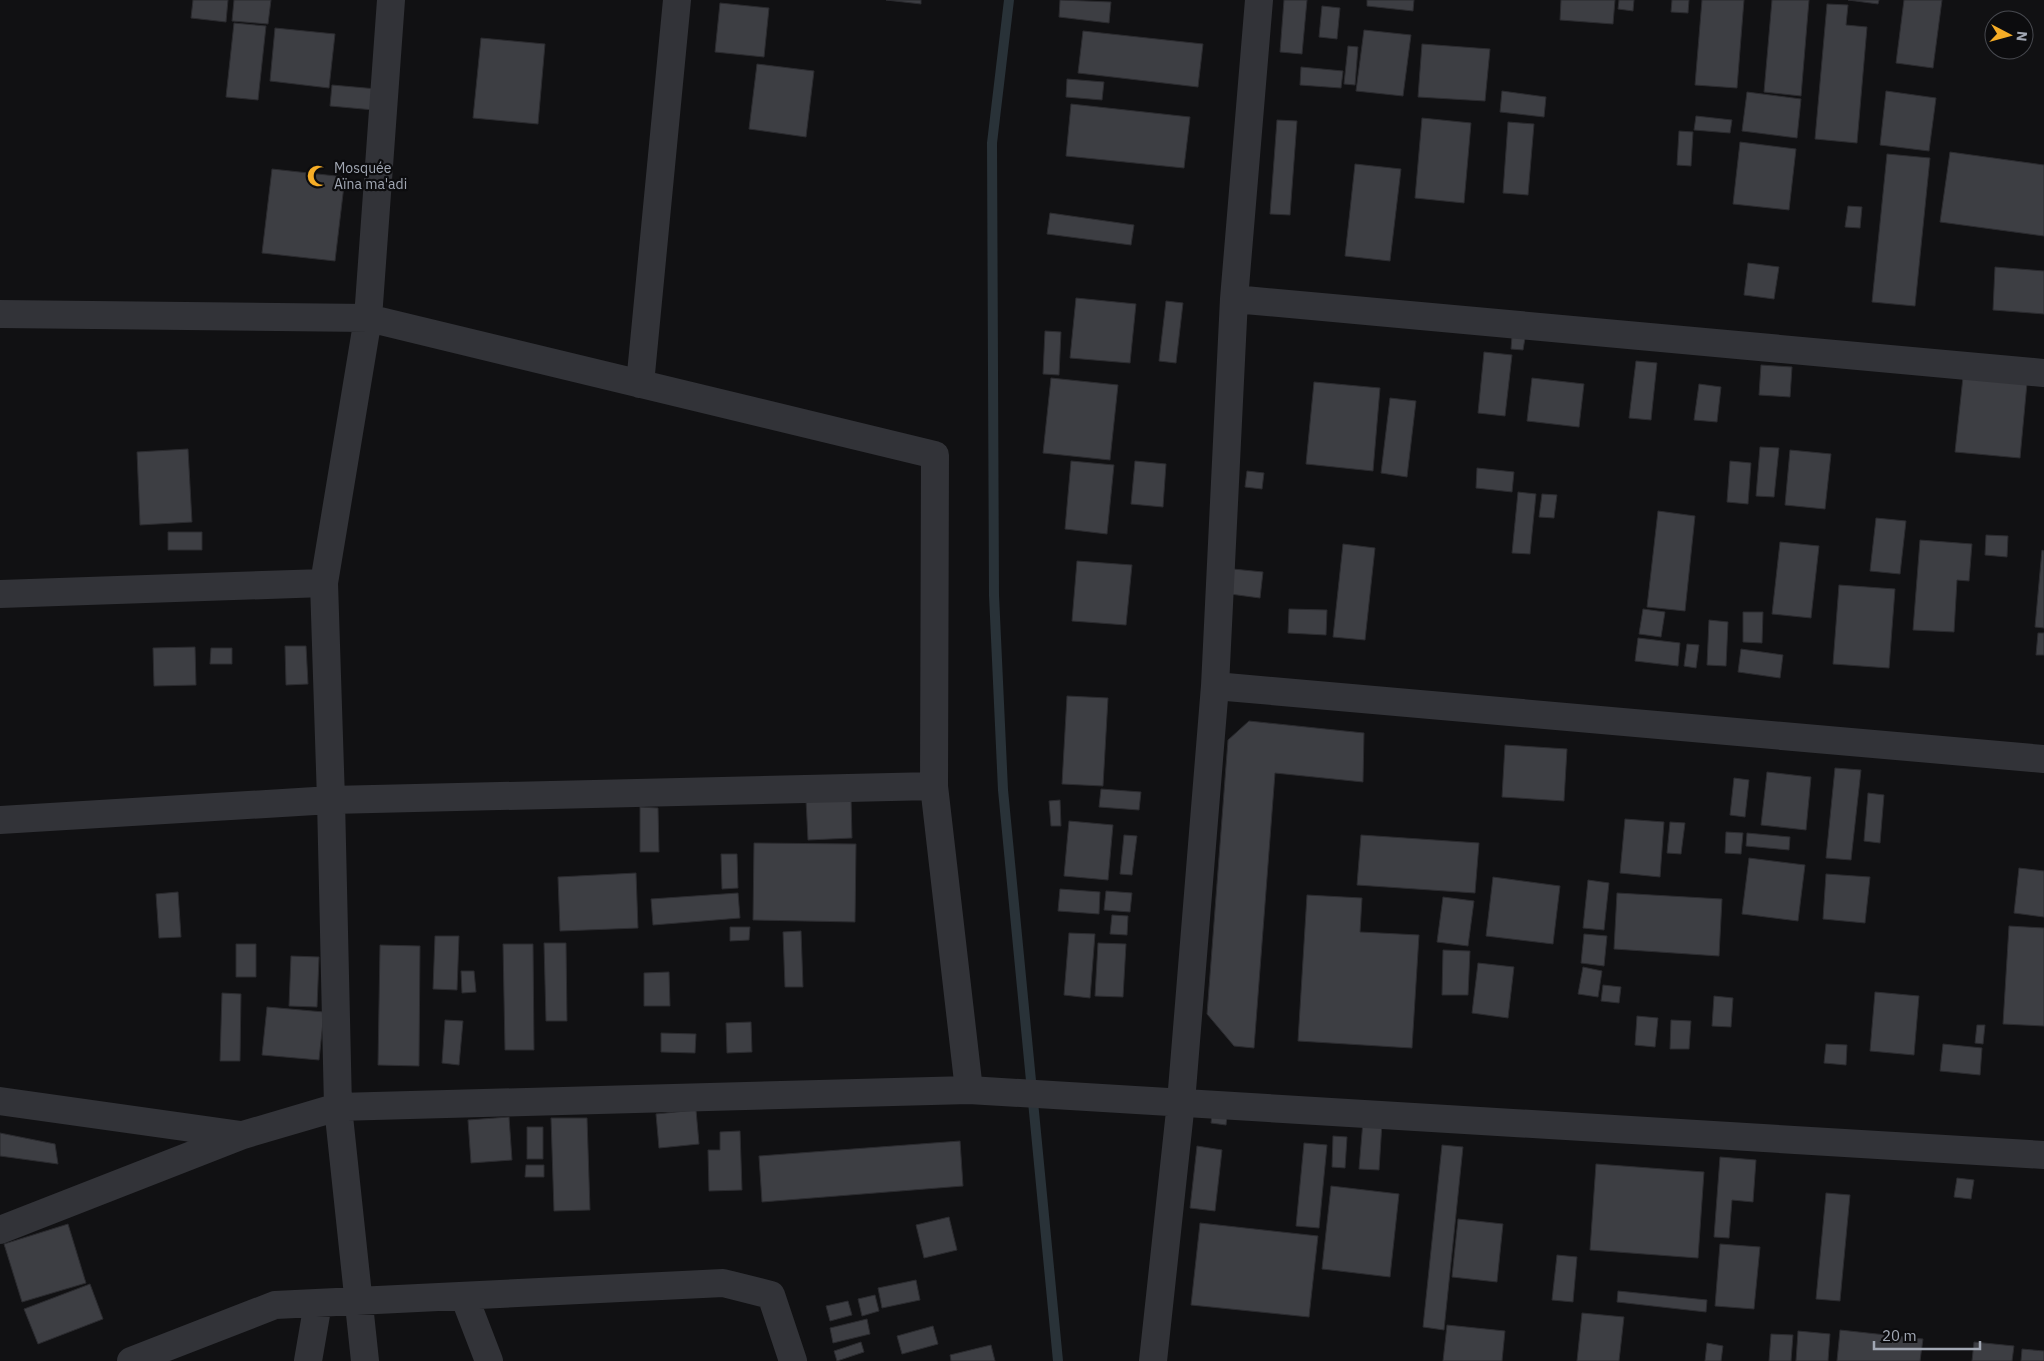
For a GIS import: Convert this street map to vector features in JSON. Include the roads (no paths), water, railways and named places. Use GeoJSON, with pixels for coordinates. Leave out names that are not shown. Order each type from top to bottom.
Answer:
{"type":"FeatureCollection","features":[{"type":"Feature","properties":{"kind":"street"},"geometry":{"type":"LineString","coordinates":[[365,1361],[338,1106],[324,583],[368,318],[391,0]]}},
{"type":"Feature","properties":{"kind":"street"},"geometry":{"type":"LineString","coordinates":[[640,384],[677,0]]}},
{"type":"Feature","properties":{"kind":"street"},"geometry":{"type":"LineString","coordinates":[[1153,1361],[1181,1102],[1215,686],[1234,299],[1259,0]]}},
{"type":"Feature","properties":{"kind":"street"},"geometry":{"type":"LineString","coordinates":[[1234,299],[2044,373]]}},
{"type":"Feature","properties":{"kind":"street"},"geometry":{"type":"LineString","coordinates":[[0,314],[368,318],[935,455],[934,786],[969,1090]]}},
{"type":"Feature","properties":{"kind":"street"},"geometry":{"type":"LineString","coordinates":[[0,594],[324,583]]}},
{"type":"Feature","properties":{"kind":"street"},"geometry":{"type":"LineString","coordinates":[[1215,686],[2044,759]]}},
{"type":"Feature","properties":{"kind":"street"},"geometry":{"type":"LineString","coordinates":[[0,820],[331,800],[934,786]]}},
{"type":"Feature","properties":{"kind":"street"},"geometry":{"type":"LineString","coordinates":[[0,1230],[242,1135],[338,1106],[969,1090],[2044,1156]]}},
{"type":"Feature","properties":{"kind":"street"},"geometry":{"type":"LineString","coordinates":[[0,1101],[242,1135]]}},
{"type":"Feature","properties":{"kind":"street"},"geometry":{"type":"LineString","coordinates":[[131,1361],[275,1305],[723,1283],[771,1295],[793,1361]]}},
{"type":"Feature","properties":{"kind":"street"},"geometry":{"type":"LineString","coordinates":[[464,1296],[489,1361]]}},
{"type":"Feature","properties":{"kind":"street"},"geometry":{"type":"LineString","coordinates":[[308,1361],[318,1303]]}},
{"type":"Feature","properties":{"kind":"waterway"},"geometry":{"type":"LineString","coordinates":[[1009,0],[992,143],[994,595],[1003,790],[1058,1361]]}},
{"type":"Feature","properties":{"kind":"place","name":"Mosquée Aïna ma'adi"},"geometry":{"type":"Point","coordinates":[318,176]}}]}
